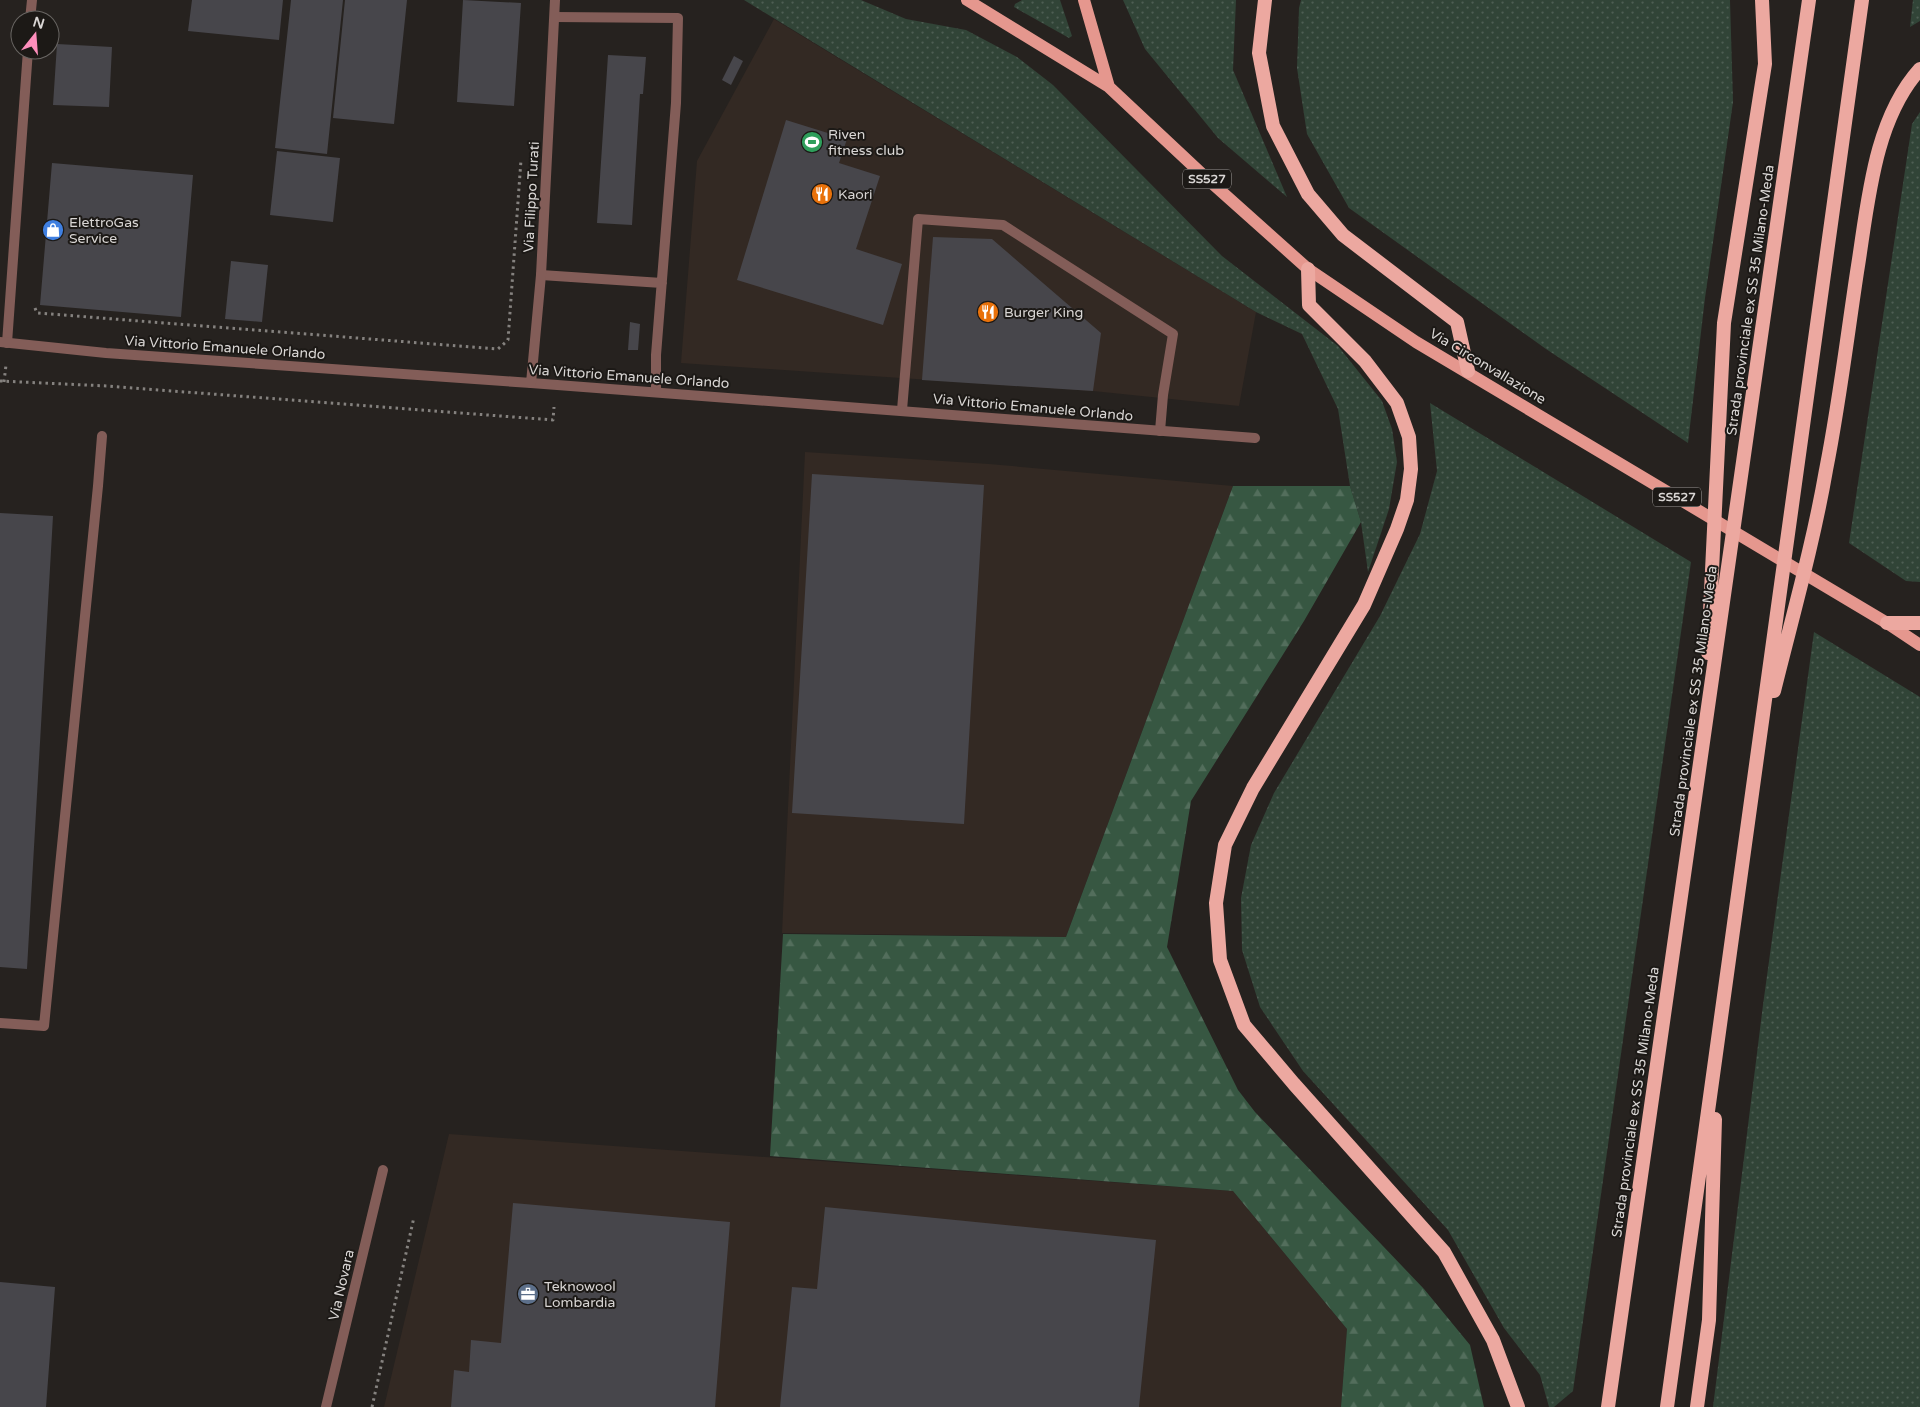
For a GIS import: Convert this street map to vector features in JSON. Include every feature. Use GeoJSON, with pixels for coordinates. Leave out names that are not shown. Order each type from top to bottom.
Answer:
{"type":"FeatureCollection","features":[{"type":"Feature","properties":{"kind":"highway"},"geometry":{"type":"LineString","coordinates":[[1265,0],[1259,53],[1273,126],[1308,194],[1343,235],[1457,322],[1468,371]]}},
{"type":"Feature","properties":{"kind":"highway"},"geometry":{"type":"LineString","coordinates":[[1704,740],[1724,323],[1765,64],[1762,0]]}},
{"type":"Feature","properties":{"kind":"highway","name":"Strada provinciale ex SS 35 Milano-Meda"},"geometry":{"type":"LineString","coordinates":[[1608,1407],[1809,0]]}},
{"type":"Feature","properties":{"kind":"highway"},"geometry":{"type":"LineString","coordinates":[[1667,1407],[1862,0]]}},
{"type":"Feature","properties":{"kind":"highway"},"geometry":{"type":"LineString","coordinates":[[1757,757],[1815,531],[1827,468],[1872,174],[1892,110],[1911,79],[1920,69]]}},
{"type":"Feature","properties":{"kind":"highway"},"geometry":{"type":"LineString","coordinates":[[1308,269],[1309,306],[1365,360],[1397,402],[1408,437],[1411,469],[1407,500],[1397,529],[1364,605],[1253,788],[1225,845],[1216,903],[1220,960],[1244,1025],[1444,1252],[1493,1340],[1518,1407]]}},
{"type":"Feature","properties":{"kind":"highway"},"geometry":{"type":"LineString","coordinates":[[1887,623],[1920,624]]}},
{"type":"Feature","properties":{"kind":"highway"},"geometry":{"type":"LineString","coordinates":[[1697,1407],[1709,1320],[1718,1046]]}},
{"type":"Feature","properties":{"kind":"main road","name":"Via Circonvallazione"},"geometry":{"type":"LineString","coordinates":[[967,0],[1109,87],[1204,176],[1308,269],[1416,342],[1468,371],[1887,623],[1920,645]]}},
{"type":"Feature","properties":{"kind":"main road"},"geometry":{"type":"LineString","coordinates":[[1084,0],[1109,87]]}},
{"type":"Feature","properties":{"kind":"main road","name":"Via Circonvallazione"},"geometry":{"type":"LineString","coordinates":[[1887,623],[1920,640]]}},
{"type":"Feature","properties":{"kind":"street","name":"Via Filippo Turati"},"geometry":{"type":"LineString","coordinates":[[531,383],[541,275],[555,0]]}},
{"type":"Feature","properties":{"kind":"street","name":"Via Filippo Turati"},"geometry":{"type":"LineString","coordinates":[[555,14],[560,0]]}},
{"type":"Feature","properties":{"kind":"street"},"geometry":{"type":"LineString","coordinates":[[555,14],[678,18],[676,103],[662,283],[656,392]]}},
{"type":"Feature","properties":{"kind":"street"},"geometry":{"type":"LineString","coordinates":[[4,342],[11,294],[27,60]]}},
{"type":"Feature","properties":{"kind":"street"},"geometry":{"type":"LineString","coordinates":[[902,410],[918,219],[1004,225],[1173,334],[1163,395],[1160,431]]}},
{"type":"Feature","properties":{"kind":"street"},"geometry":{"type":"LineString","coordinates":[[541,275],[662,283]]}},
{"type":"Feature","properties":{"kind":"street","name":"Via Vittorio Emanuele Orlando"},"geometry":{"type":"LineString","coordinates":[[4,342],[106,353],[555,384],[1256,438]]}},
{"type":"Feature","properties":{"kind":"street"},"geometry":{"type":"LineString","coordinates":[[0,1023],[44,1026],[102,436]]}},
{"type":"Feature","properties":{"kind":"street","name":"Via Novara"},"geometry":{"type":"LineString","coordinates":[[326,1407],[383,1170]]}},
{"type":"Feature","properties":{"kind":"path"},"geometry":{"type":"LineString","coordinates":[[11,294],[28,295],[37,313],[498,349],[508,340],[521,156]]}},
{"type":"Feature","properties":{"kind":"path"},"geometry":{"type":"LineString","coordinates":[[0,381],[108,386],[553,420],[555,384]]}},
{"type":"Feature","properties":{"kind":"path"},"geometry":{"type":"LineString","coordinates":[[372,1407],[414,1217]]}},
{"type":"Feature","properties":{"kind":"shaded area"},"geometry":{"type":"Polygon","coordinates":[[[774,19],[1256,312],[1239,406],[1093,391],[681,363],[697,161],[774,19]]]}},
{"type":"Feature","properties":{"kind":"shaded area"},"geometry":{"type":"Polygon","coordinates":[[[805,452],[989,464],[1233,486],[1066,937],[782,933],[805,452]]]}},
{"type":"Feature","properties":{"kind":"shaded area"},"geometry":{"type":"Polygon","coordinates":[[[449,1134],[1233,1191],[1347,1329],[1341,1407],[384,1407],[449,1134]]]}},
{"type":"Feature","properties":{"kind":"green space"},"geometry":{"type":"Polygon","coordinates":[[[744,0],[861,0],[906,19],[966,30],[1017,57],[1053,85],[1222,256],[1338,346],[1382,401],[1392,429],[1397,462],[1389,509],[1368,572],[1361,522],[1350,486],[1338,409],[1302,334],[1256,312],[744,0]]]}},
{"type":"Feature","properties":{"kind":"green space"},"geometry":{"type":"Polygon","coordinates":[[[1022,0],[1060,0],[1072,36],[1069,38],[1014,7],[1015,4],[1022,0]]]}},
{"type":"Feature","properties":{"kind":"green space"},"geometry":{"type":"Polygon","coordinates":[[[1123,0],[1236,0],[1233,70],[1287,197],[1218,138],[1145,49],[1123,0]]]}},
{"type":"Feature","properties":{"kind":"green space"},"geometry":{"type":"Polygon","coordinates":[[[1301,0],[1730,0],[1733,102],[1705,298],[1688,443],[1546,349],[1349,208],[1307,134],[1297,68],[1299,8],[1301,0]]]}},
{"type":"Feature","properties":{"kind":"green space"},"geometry":{"type":"Polygon","coordinates":[[[1913,0],[1920,0],[1920,21],[1910,27],[1913,0]]]}},
{"type":"Feature","properties":{"kind":"green space"},"geometry":{"type":"Polygon","coordinates":[[[1920,112],[1920,582],[1906,581],[1849,543],[1912,124],[1920,112]]]}},
{"type":"Feature","properties":{"kind":"green space"},"geometry":{"type":"Polygon","coordinates":[[[1430,403],[1691,562],[1573,1391],[1554,1407],[1549,1407],[1540,1375],[1504,1328],[1448,1230],[1303,1071],[1260,1007],[1242,950],[1241,898],[1251,845],[1274,793],[1380,616],[1420,534],[1437,471],[1430,403]]]}},
{"type":"Feature","properties":{"kind":"green space"},"geometry":{"type":"Polygon","coordinates":[[[1233,486],[1350,486],[1361,522],[1304,621],[1191,801],[1167,947],[1238,1090],[1255,1112],[1424,1289],[1470,1345],[1484,1407],[1341,1407],[1347,1329],[1233,1191],[770,1156],[783,934],[1066,937],[1233,486]]]}},
{"type":"Feature","properties":{"kind":"green space"},"geometry":{"type":"Polygon","coordinates":[[[1814,632],[1920,697],[1920,1407],[1713,1407],[1763,1005],[1814,632]]]}},
{"type":"Feature","properties":{"kind":"building"},"geometry":{"type":"Polygon","coordinates":[[[192,0],[283,0],[279,40],[188,31],[192,0]]]}},
{"type":"Feature","properties":{"kind":"building"},"geometry":{"type":"Polygon","coordinates":[[[291,0],[343,0],[327,154],[275,148],[291,0]]]}},
{"type":"Feature","properties":{"kind":"building"},"geometry":{"type":"Polygon","coordinates":[[[345,0],[407,0],[394,124],[333,118],[345,0]]]}},
{"type":"Feature","properties":{"kind":"building"},"geometry":{"type":"Polygon","coordinates":[[[463,0],[521,3],[514,106],[457,102],[463,0]]]}},
{"type":"Feature","properties":{"kind":"building"},"geometry":{"type":"Polygon","coordinates":[[[60,44],[112,47],[109,107],[53,105],[56,60],[60,60],[60,44]]]}},
{"type":"Feature","properties":{"kind":"building"},"geometry":{"type":"Polygon","coordinates":[[[608,55],[646,57],[643,94],[640,94],[632,225],[597,223],[608,55]]]}},
{"type":"Feature","properties":{"kind":"building"},"geometry":{"type":"Polygon","coordinates":[[[734,56],[743,61],[731,85],[722,80],[734,56]]]}},
{"type":"Feature","properties":{"kind":"building"},"geometry":{"type":"Polygon","coordinates":[[[786,120],[847,139],[839,163],[880,176],[856,249],[902,264],[883,325],[737,280],[786,120]]]}},
{"type":"Feature","properties":{"kind":"building"},"geometry":{"type":"Polygon","coordinates":[[[277,151],[340,158],[333,222],[270,215],[277,151]]]}},
{"type":"Feature","properties":{"kind":"building"},"geometry":{"type":"Polygon","coordinates":[[[52,163],[193,175],[181,317],[40,305],[52,163]]]}},
{"type":"Feature","properties":{"kind":"building"},"geometry":{"type":"Polygon","coordinates":[[[933,237],[992,239],[1101,333],[1093,391],[922,380],[933,237]]]}},
{"type":"Feature","properties":{"kind":"building"},"geometry":{"type":"Polygon","coordinates":[[[231,261],[268,265],[262,322],[225,319],[231,261]]]}},
{"type":"Feature","properties":{"kind":"building"},"geometry":{"type":"Polygon","coordinates":[[[630,322],[640,324],[638,350],[628,350],[630,322]]]}},
{"type":"Feature","properties":{"kind":"building"},"geometry":{"type":"Polygon","coordinates":[[[812,474],[984,485],[964,824],[792,813],[812,474]]]}},
{"type":"Feature","properties":{"kind":"building"},"geometry":{"type":"Polygon","coordinates":[[[0,513],[53,516],[27,969],[0,967],[0,513]]]}},
{"type":"Feature","properties":{"kind":"building"},"geometry":{"type":"Polygon","coordinates":[[[513,1203],[730,1222],[715,1407],[451,1407],[454,1370],[469,1372],[471,1340],[501,1343],[513,1203]]]}},
{"type":"Feature","properties":{"kind":"building"},"geometry":{"type":"Polygon","coordinates":[[[825,1207],[1156,1240],[1139,1407],[780,1407],[792,1287],[817,1289],[825,1207]]]}},
{"type":"Feature","properties":{"kind":"building"},"geometry":{"type":"Polygon","coordinates":[[[0,1282],[55,1287],[46,1407],[0,1407],[0,1282]]]}},
{"type":"Feature","properties":{"kind":"place","name":"Riven fitness club"},"geometry":{"type":"Point","coordinates":[812,142]}},
{"type":"Feature","properties":{"kind":"place","name":"Kaori"},"geometry":{"type":"Point","coordinates":[822,194]}},
{"type":"Feature","properties":{"kind":"place","name":"ElettroGas Service"},"geometry":{"type":"Point","coordinates":[53,230]}},
{"type":"Feature","properties":{"kind":"place","name":"Burger King"},"geometry":{"type":"Point","coordinates":[988,312]}},
{"type":"Feature","properties":{"kind":"place","name":"Teknowool Lombardia"},"geometry":{"type":"Point","coordinates":[528,1294]}}]}
